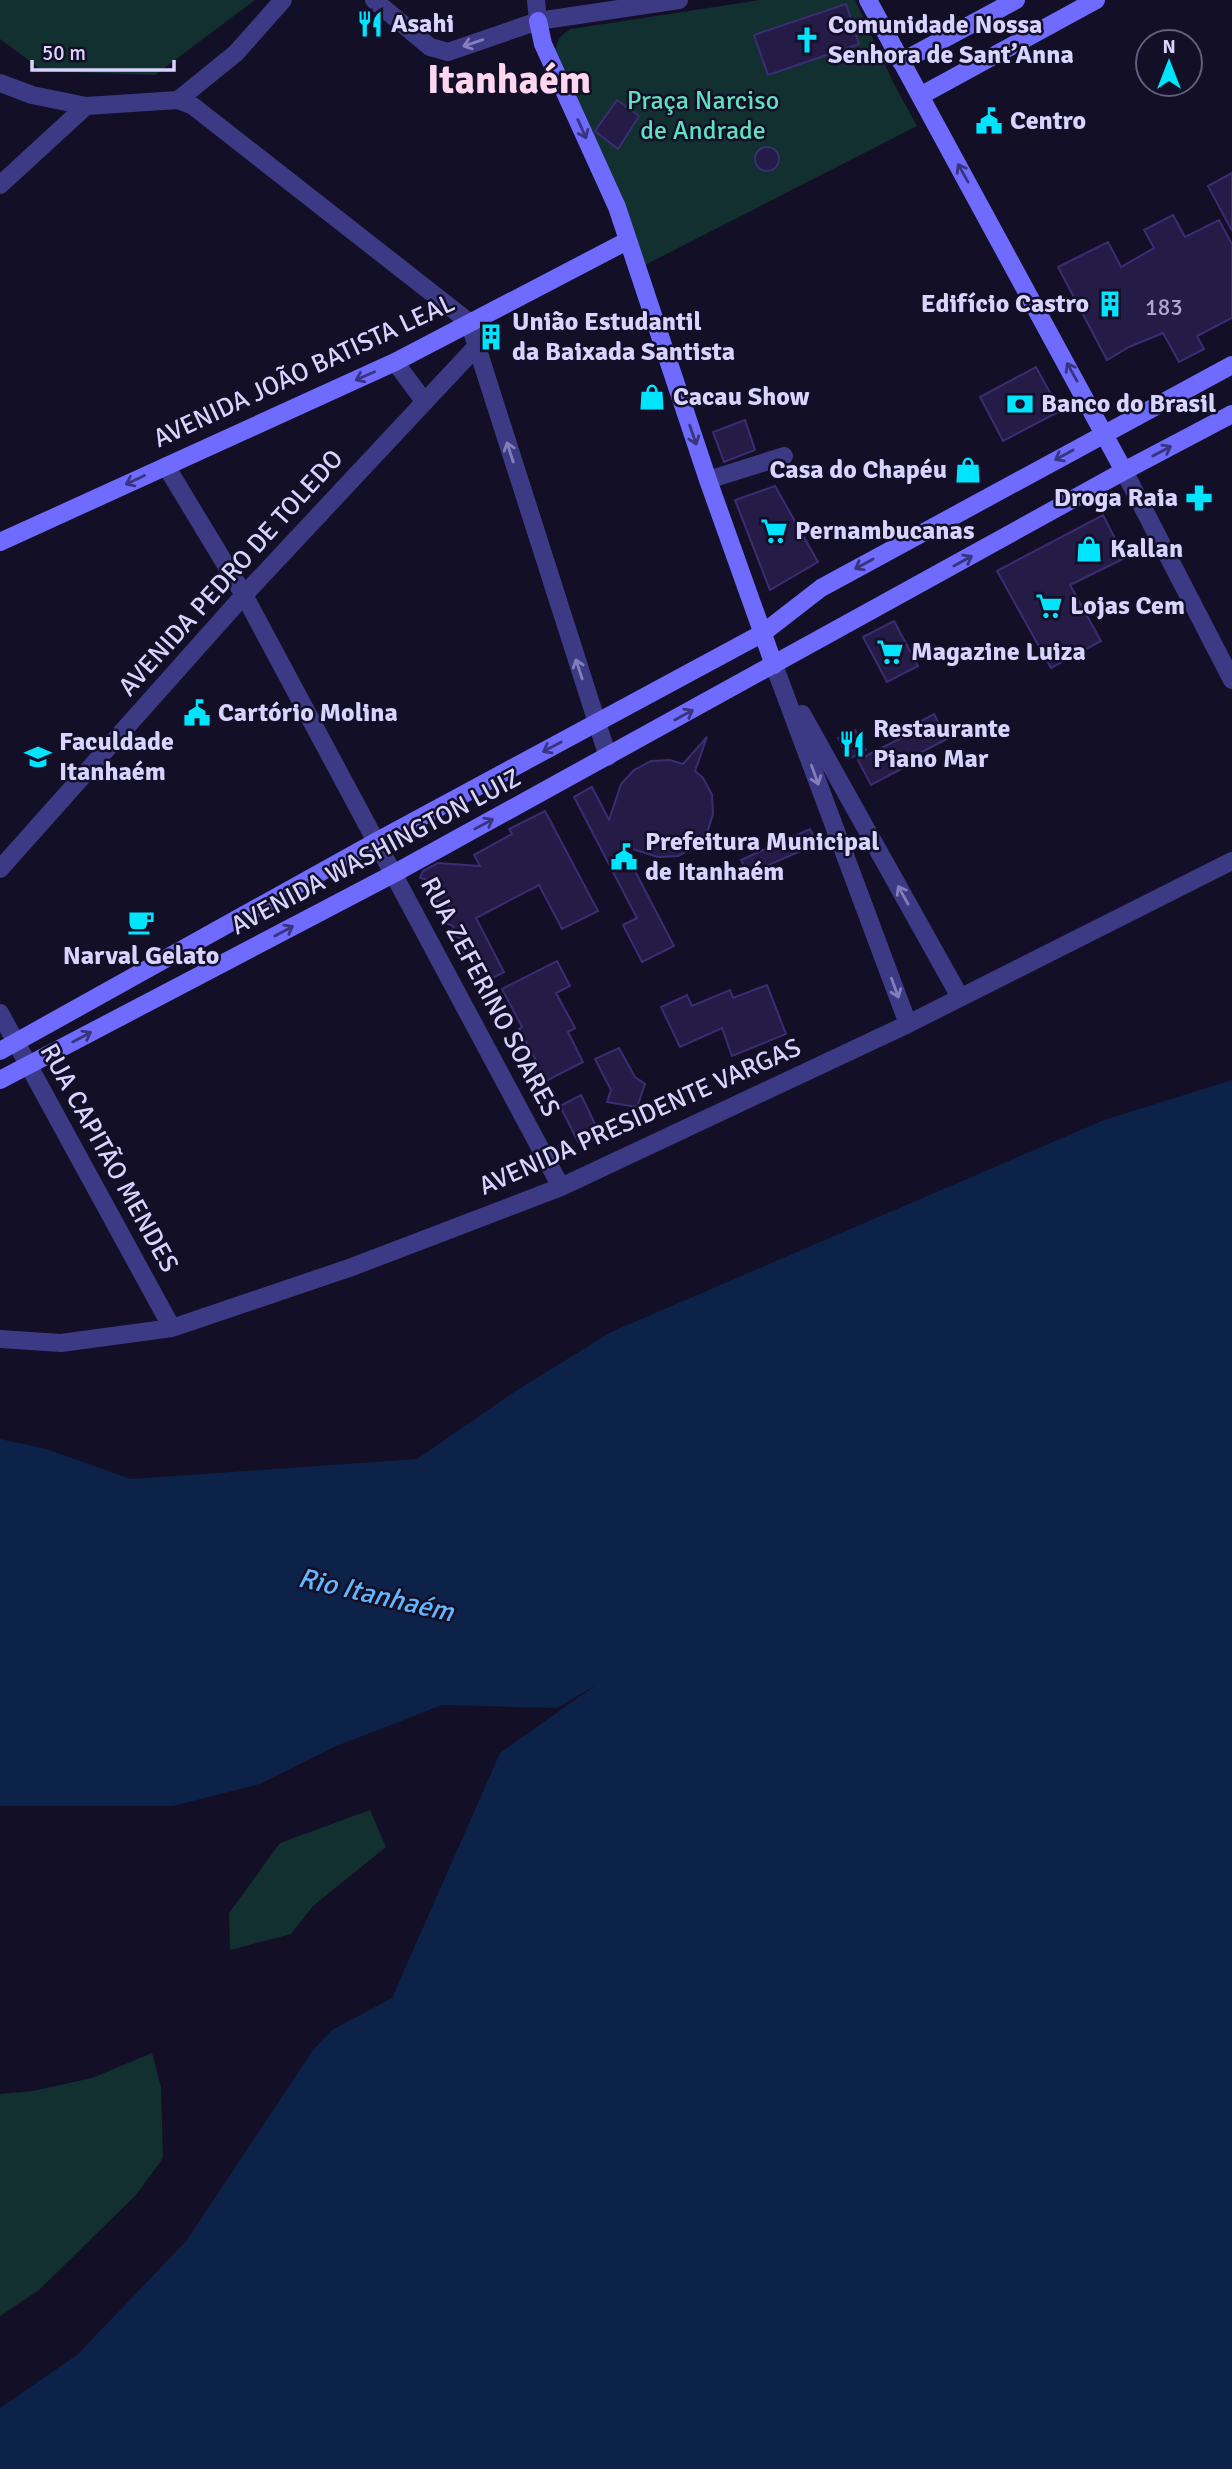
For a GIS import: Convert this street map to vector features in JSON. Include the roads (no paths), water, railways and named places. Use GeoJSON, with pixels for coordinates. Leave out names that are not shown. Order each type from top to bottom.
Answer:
{"type":"FeatureCollection","features":[{"type":"Feature","properties":{"kind":"main road"},"geometry":{"type":"LineString","coordinates":[[868,0],[1124,471]]}},
{"type":"Feature","properties":{"kind":"main road"},"geometry":{"type":"LineString","coordinates":[[901,62],[1016,0]]}},
{"type":"Feature","properties":{"kind":"main road"},"geometry":{"type":"LineString","coordinates":[[920,96],[1096,0]]}},
{"type":"Feature","properties":{"kind":"main road"},"geometry":{"type":"LineString","coordinates":[[538,21],[543,44],[617,207],[708,480],[774,665]]}},
{"type":"Feature","properties":{"kind":"main road","name":"AVENIDA JOÃO BATISTA LEAL"},"geometry":{"type":"LineString","coordinates":[[0,542],[394,362],[627,242]]}},
{"type":"Feature","properties":{"kind":"main road","name":"AVENIDA WASHINGTON LUIZ"},"geometry":{"type":"LineString","coordinates":[[8,1047],[377,841],[763,633],[821,588],[1232,365]]}},
{"type":"Feature","properties":{"kind":"main road","name":"AVENIDA WASHINGTON LUIZ"},"geometry":{"type":"LineString","coordinates":[[0,1080],[394,873],[1232,414]]}},
{"type":"Feature","properties":{"kind":"street"},"geometry":{"type":"LineString","coordinates":[[178,100],[236,53],[283,0]]}},
{"type":"Feature","properties":{"kind":"street"},"geometry":{"type":"LineString","coordinates":[[374,0],[430,47],[448,52],[538,21],[679,0]]}},
{"type":"Feature","properties":{"kind":"street"},"geometry":{"type":"LineString","coordinates":[[536,0],[538,21]]}},
{"type":"Feature","properties":{"kind":"street"},"geometry":{"type":"LineString","coordinates":[[0,83],[32,95],[86,106],[178,100],[193,106],[469,322],[608,757]]}},
{"type":"Feature","properties":{"kind":"street"},"geometry":{"type":"LineString","coordinates":[[0,186],[86,106]]}},
{"type":"Feature","properties":{"kind":"street","name":"AVENIDA PEDRO DE TOLEDO"},"geometry":{"type":"LineString","coordinates":[[0,869],[244,595],[476,347]]}},
{"type":"Feature","properties":{"kind":"street"},"geometry":{"type":"LineString","coordinates":[[394,362],[424,401]]}},
{"type":"Feature","properties":{"kind":"street"},"geometry":{"type":"LineString","coordinates":[[708,480],[784,456]]}},
{"type":"Feature","properties":{"kind":"street","name":"RUA ZEFERINO SOARES"},"geometry":{"type":"LineString","coordinates":[[166,466],[244,595],[561,1187]]}},
{"type":"Feature","properties":{"kind":"street"},"geometry":{"type":"LineString","coordinates":[[1124,471],[1232,680]]}},
{"type":"Feature","properties":{"kind":"street"},"geometry":{"type":"LineString","coordinates":[[774,665],[960,997]]}},
{"type":"Feature","properties":{"kind":"street"},"geometry":{"type":"LineString","coordinates":[[774,665],[908,1024]]}},
{"type":"Feature","properties":{"kind":"street","name":"AVENIDA PRESIDENTE VARGAS"},"geometry":{"type":"LineString","coordinates":[[0,1339],[61,1343],[172,1328],[352,1267],[561,1187],[908,1024],[1232,861]]}},
{"type":"Feature","properties":{"kind":"street","name":"RUA CAPITÃO MENDES"},"geometry":{"type":"LineString","coordinates":[[0,1013],[8,1047],[29,1065],[172,1328]]}},
{"type":"Feature","properties":{"kind":"water","name":"Rio Itanhaém"},"geometry":{"type":"Polygon","coordinates":[[[1232,1080],[1232,2469],[0,2469],[0,2408],[77,2355],[187,2240],[313,2050],[332,2030],[392,1998],[500,1753],[596,1685],[557,1708],[442,1705],[334,1747],[260,1784],[173,1806],[0,1806],[0,1439],[46,1449],[131,1479],[417,1459],[511,1394],[611,1332],[1104,1120],[1232,1080]]]}},
{"type":"Feature","properties":{"kind":"place","name":"Asahi"},"geometry":{"type":"Point","coordinates":[370,24]}},
{"type":"Feature","properties":{"kind":"place","name":"Comunidade Nossa Senhora de Sant’Anna"},"geometry":{"type":"Point","coordinates":[807,40]}},
{"type":"Feature","properties":{"kind":"place","name":"Centro"},"geometry":{"type":"Point","coordinates":[989,121]}},
{"type":"Feature","properties":{"kind":"place","name":"Edifício Castro"},"geometry":{"type":"Point","coordinates":[1110,304]}},
{"type":"Feature","properties":{"kind":"place","name":"União Estudantil da Baixada Santista"},"geometry":{"type":"Point","coordinates":[491,337]}},
{"type":"Feature","properties":{"kind":"place","name":"Cacau Show"},"geometry":{"type":"Point","coordinates":[652,397]}},
{"type":"Feature","properties":{"kind":"place","name":"Banco do Brasil"},"geometry":{"type":"Point","coordinates":[1020,404]}},
{"type":"Feature","properties":{"kind":"place","name":"Casa do Chapéu"},"geometry":{"type":"Point","coordinates":[968,470]}},
{"type":"Feature","properties":{"kind":"place","name":"Droga Raia"},"geometry":{"type":"Point","coordinates":[1199,498]}},
{"type":"Feature","properties":{"kind":"place","name":"Pernambucanas"},"geometry":{"type":"Point","coordinates":[774,531]}},
{"type":"Feature","properties":{"kind":"place","name":"Kallan"},"geometry":{"type":"Point","coordinates":[1089,549]}},
{"type":"Feature","properties":{"kind":"place","name":"Lojas Cem"},"geometry":{"type":"Point","coordinates":[1049,606]}},
{"type":"Feature","properties":{"kind":"place","name":"Magazine Luiza"},"geometry":{"type":"Point","coordinates":[890,652]}},
{"type":"Feature","properties":{"kind":"place","name":"Cartório Molina"},"geometry":{"type":"Point","coordinates":[197,713]}},
{"type":"Feature","properties":{"kind":"place","name":"Restaurante Piano Mar"},"geometry":{"type":"Point","coordinates":[852,744]}},
{"type":"Feature","properties":{"kind":"place","name":"Faculdade Itanhaém"},"geometry":{"type":"Point","coordinates":[38,757]}},
{"type":"Feature","properties":{"kind":"place","name":"Prefeitura Municipal de Itanhaém"},"geometry":{"type":"Point","coordinates":[624,857]}},
{"type":"Feature","properties":{"kind":"place","name":"Narval Gelato"},"geometry":{"type":"Point","coordinates":[141,922]}},
{"type":"Feature","properties":{"kind":"district","name":"Itanhaém"},"geometry":{"type":"Point","coordinates":[509,80]}},
{"type":"Feature","properties":{"kind":"park label","name":"Praça Narciso de Andrade"},"geometry":{"type":"Point","coordinates":[703,116]}}]}
